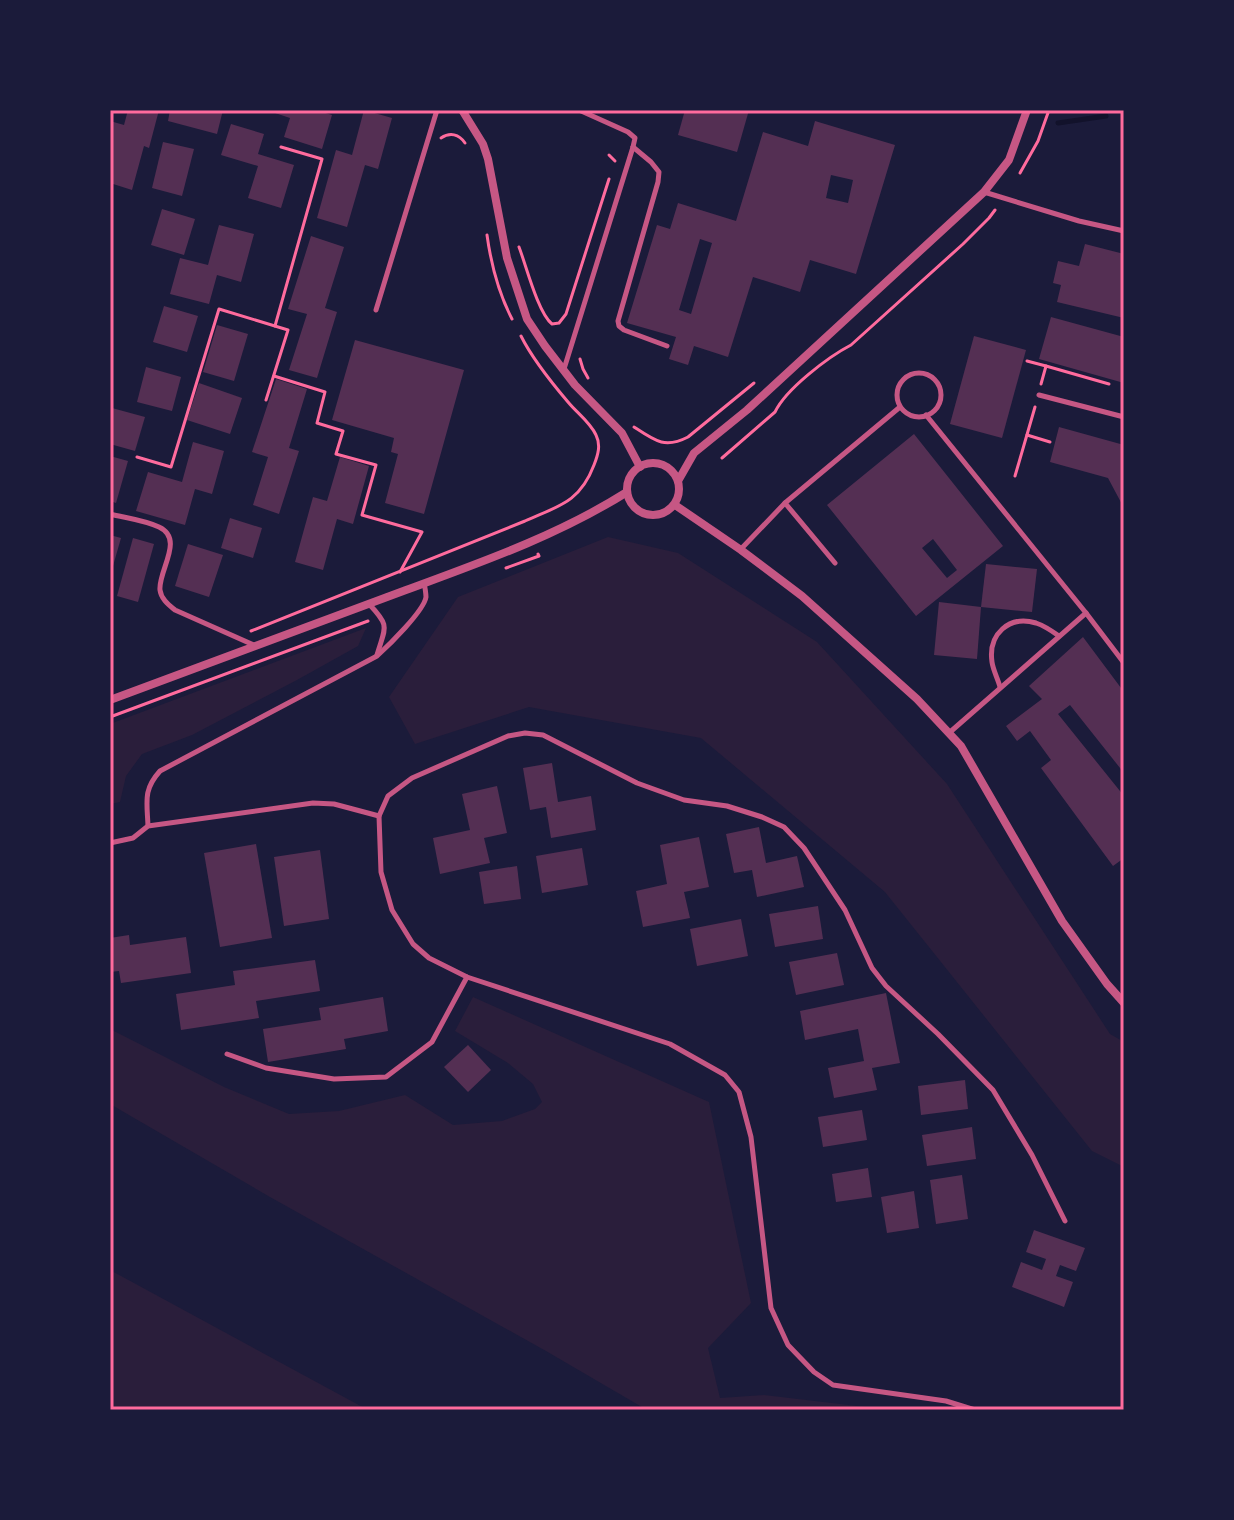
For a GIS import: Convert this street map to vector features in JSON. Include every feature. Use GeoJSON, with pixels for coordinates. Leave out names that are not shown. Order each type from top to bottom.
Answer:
{"type":"FeatureCollection","features":[{"type":"Feature","properties":{"kind":"street"},"geometry":{"type":"LineString","coordinates":[[462,110],[483,144],[488,159],[507,258],[527,319],[575,385],[622,433],[640,467]]}},
{"type":"Feature","properties":{"kind":"street"},"geometry":{"type":"LineString","coordinates":[[678,481],[669,468],[655,463],[640,467],[630,478],[627,492],[635,508],[651,516],[668,511],[675,505],[678,481],[694,453],[747,410],[984,192],[1009,160],[1027,110]]}},
{"type":"Feature","properties":{"kind":"street"},"geometry":{"type":"LineString","coordinates":[[110,700],[525,545],[597,511],[627,492]]}},
{"type":"Feature","properties":{"kind":"street"},"geometry":{"type":"LineString","coordinates":[[675,505],[802,596],[917,699],[961,746],[1062,921],[1124,1003]]}},
{"type":"Feature","properties":{"kind":"lane"},"geometry":{"type":"LineString","coordinates":[[376,310],[437,110]]}},
{"type":"Feature","properties":{"kind":"lane"},"geometry":{"type":"LineString","coordinates":[[564,369],[635,138],[579,110]]}},
{"type":"Feature","properties":{"kind":"lane"},"geometry":{"type":"LineString","coordinates":[[633,147],[659,172],[618,321],[624,330],[667,346]]}},
{"type":"Feature","properties":{"kind":"lane"},"geometry":{"type":"LineString","coordinates":[[984,192],[1079,221],[1124,231]]}},
{"type":"Feature","properties":{"kind":"lane"},"geometry":{"type":"LineString","coordinates":[[915,373],[929,375],[939,386],[937,407],[926,415],[912,415],[900,407],[897,393],[902,380],[915,373]]}},
{"type":"Feature","properties":{"kind":"lane"},"geometry":{"type":"LineString","coordinates":[[1039,395],[1124,417]]}},
{"type":"Feature","properties":{"kind":"lane"},"geometry":{"type":"LineString","coordinates":[[741,550],[785,503],[900,407]]}},
{"type":"Feature","properties":{"kind":"lane"},"geometry":{"type":"LineString","coordinates":[[926,415],[1124,663]]}},
{"type":"Feature","properties":{"kind":"lane"},"geometry":{"type":"LineString","coordinates":[[785,503],[835,563]]}},
{"type":"Feature","properties":{"kind":"lane"},"geometry":{"type":"LineString","coordinates":[[110,514],[167,532],[171,542],[160,591],[166,602],[175,610],[256,646]]}},
{"type":"Feature","properties":{"kind":"lane"},"geometry":{"type":"LineString","coordinates":[[148,826],[146,795],[151,781],[160,771],[377,656],[422,605],[426,596],[424,583]]}},
{"type":"Feature","properties":{"kind":"lane"},"geometry":{"type":"LineString","coordinates":[[369,604],[384,621],[377,656]]}},
{"type":"Feature","properties":{"kind":"lane"},"geometry":{"type":"LineString","coordinates":[[949,733],[1086,613]]}},
{"type":"Feature","properties":{"kind":"lane"},"geometry":{"type":"LineString","coordinates":[[1000,687],[992,662],[995,638],[1001,630],[1017,621],[1026,621],[1041,624],[1059,636]]}},
{"type":"Feature","properties":{"kind":"lane"},"geometry":{"type":"LineString","coordinates":[[975,1410],[946,1401],[833,1385],[814,1372],[788,1345],[771,1308],[751,1137],[739,1092],[725,1075],[670,1044],[467,977],[429,958],[413,944],[392,910],[381,872],[379,816],[388,796],[412,778],[508,736],[525,733],[543,735],[661,792],[684,800],[727,806],[784,827],[804,848],[845,910],[872,968],[886,986],[993,1090],[1032,1155],[1065,1221]]}},
{"type":"Feature","properties":{"kind":"lane"},"geometry":{"type":"LineString","coordinates":[[110,843],[133,838],[148,826],[313,803],[334,804],[379,816]]}},
{"type":"Feature","properties":{"kind":"lane"},"geometry":{"type":"LineString","coordinates":[[227,1054],[266,1068],[334,1079],[386,1077],[432,1042],[467,977]]}},
{"type":"Feature","properties":{"kind":"path"},"geometry":{"type":"LineString","coordinates":[[1020,173],[1038,141],[1049,110]]}},
{"type":"Feature","properties":{"kind":"path"},"geometry":{"type":"LineString","coordinates":[[440,139],[455,135],[471,152]]}},
{"type":"Feature","properties":{"kind":"path"},"geometry":{"type":"LineString","coordinates":[[275,326],[322,159],[281,147]]}},
{"type":"Feature","properties":{"kind":"path"},"geometry":{"type":"LineString","coordinates":[[609,155],[615,161]]}},
{"type":"Feature","properties":{"kind":"path"},"geometry":{"type":"LineString","coordinates":[[519,245],[548,321],[559,323],[566,314],[610,174]]}},
{"type":"Feature","properties":{"kind":"path"},"geometry":{"type":"LineString","coordinates":[[722,458],[775,412],[803,380],[836,352],[851,345],[963,244],[995,210]]}},
{"type":"Feature","properties":{"kind":"path"},"geometry":{"type":"LineString","coordinates":[[236,637],[562,506],[577,496],[590,477],[599,453],[598,438],[588,422],[550,380],[524,342],[504,304],[489,253],[487,226]]}},
{"type":"Feature","properties":{"kind":"path"},"geometry":{"type":"LineString","coordinates":[[137,457],[171,467],[219,309],[288,330],[266,400]]}},
{"type":"Feature","properties":{"kind":"path"},"geometry":{"type":"LineString","coordinates":[[580,358],[592,383]]}},
{"type":"Feature","properties":{"kind":"path"},"geometry":{"type":"LineString","coordinates":[[1027,361],[1046,366]]}},
{"type":"Feature","properties":{"kind":"path"},"geometry":{"type":"LineString","coordinates":[[274,376],[325,392],[317,423],[343,431],[336,454],[376,465],[362,515],[422,532],[400,572]]}},
{"type":"Feature","properties":{"kind":"path"},"geometry":{"type":"LineString","coordinates":[[633,426],[652,439],[666,444],[677,443],[757,381]]}},
{"type":"Feature","properties":{"kind":"path"},"geometry":{"type":"LineString","coordinates":[[1027,435],[1050,442]]}},
{"type":"Feature","properties":{"kind":"shaded area"},"geometry":{"type":"Polygon","coordinates":[[[608,537],[678,553],[817,642],[947,784],[1110,1034],[1124,1042],[1124,1167],[1092,1151],[885,892],[701,738],[529,707],[415,744],[389,697],[458,597],[608,537]]]}},
{"type":"Feature","properties":{"kind":"shaded area"},"geometry":{"type":"Polygon","coordinates":[[[366,628],[358,646],[192,735],[142,754],[126,776],[120,802],[110,804],[110,724],[366,628]]]}},
{"type":"Feature","properties":{"kind":"shaded area"},"geometry":{"type":"Polygon","coordinates":[[[473,997],[709,1102],[751,1303],[708,1348],[720,1398],[764,1395],[891,1410],[647,1410],[110,1104],[110,1029],[224,1087],[289,1114],[339,1111],[405,1095],[453,1125],[502,1121],[535,1109],[542,1102],[533,1084],[508,1063],[455,1031],[473,997]]]}},
{"type":"Feature","properties":{"kind":"shaded area"},"geometry":{"type":"Polygon","coordinates":[[[110,1270],[368,1410],[110,1410],[110,1270]]]}},
{"type":"Feature","properties":{"kind":"building"},"geometry":{"type":"Polygon","coordinates":[[[128,110],[159,110],[149,148],[144,146],[132,190],[110,183],[110,121],[124,125],[128,110]]]}},
{"type":"Feature","properties":{"kind":"building"},"geometry":{"type":"Polygon","coordinates":[[[170,110],[223,110],[217,134],[168,121],[170,110]]]}},
{"type":"Feature","properties":{"kind":"building"},"geometry":{"type":"Polygon","coordinates":[[[266,110],[316,110],[332,115],[322,149],[284,137],[290,118],[266,110]]]}},
{"type":"Feature","properties":{"kind":"building"},"geometry":{"type":"Polygon","coordinates":[[[364,110],[392,118],[378,169],[365,165],[347,227],[317,218],[336,150],[352,155],[364,110]]]}},
{"type":"Feature","properties":{"kind":"building"},"geometry":{"type":"Polygon","coordinates":[[[685,110],[749,110],[737,152],[678,135],[685,110]]]}},
{"type":"Feature","properties":{"kind":"building"},"geometry":{"type":"Polygon","coordinates":[[[815,121],[895,145],[856,274],[810,260],[800,292],[753,277],[728,357],[694,346],[688,365],[669,359],[676,337],[627,323],[657,225],[670,229],[678,203],[736,221],[763,132],[808,146],[815,121]],[[831,175],[826,198],[848,203],[853,180],[831,175]],[[700,239],[679,310],[691,314],[712,243],[700,239]]]}},
{"type":"Feature","properties":{"kind":"building"},"geometry":{"type":"Polygon","coordinates":[[[231,124],[264,134],[258,154],[294,165],[281,208],[248,198],[258,166],[221,155],[231,124]]]}},
{"type":"Feature","properties":{"kind":"building"},"geometry":{"type":"Polygon","coordinates":[[[163,142],[194,149],[182,196],[152,188],[163,142]]]}},
{"type":"Feature","properties":{"kind":"building"},"geometry":{"type":"Polygon","coordinates":[[[162,209],[195,219],[184,255],[151,245],[162,209]]]}},
{"type":"Feature","properties":{"kind":"building"},"geometry":{"type":"Polygon","coordinates":[[[219,225],[254,234],[241,282],[217,275],[209,304],[170,294],[180,258],[208,265],[219,225]]]}},
{"type":"Feature","properties":{"kind":"building"},"geometry":{"type":"Polygon","coordinates":[[[311,236],[344,247],[325,308],[337,312],[317,378],[289,370],[307,314],[288,309],[311,236]]]}},
{"type":"Feature","properties":{"kind":"building"},"geometry":{"type":"Polygon","coordinates":[[[1085,244],[1124,254],[1124,318],[1057,302],[1061,285],[1053,283],[1058,261],[1079,266],[1085,244]]]}},
{"type":"Feature","properties":{"kind":"building"},"geometry":{"type":"Polygon","coordinates":[[[164,306],[198,316],[187,352],[153,342],[164,306]]]}},
{"type":"Feature","properties":{"kind":"building"},"geometry":{"type":"Polygon","coordinates":[[[1051,317],[1124,337],[1124,383],[1039,359],[1051,317]]]}},
{"type":"Feature","properties":{"kind":"building"},"geometry":{"type":"Polygon","coordinates":[[[217,325],[248,334],[234,381],[203,372],[217,325]]]}},
{"type":"Feature","properties":{"kind":"building"},"geometry":{"type":"Polygon","coordinates":[[[974,336],[1026,350],[1002,438],[950,424],[974,336]]]}},
{"type":"Feature","properties":{"kind":"building"},"geometry":{"type":"Polygon","coordinates":[[[355,340],[464,370],[424,514],[385,503],[398,454],[391,452],[394,438],[332,420],[355,340]]]}},
{"type":"Feature","properties":{"kind":"building"},"geometry":{"type":"Polygon","coordinates":[[[146,367],[181,377],[172,411],[137,402],[146,367]]]}},
{"type":"Feature","properties":{"kind":"building"},"geometry":{"type":"Polygon","coordinates":[[[276,379],[307,389],[289,448],[299,451],[279,514],[253,505],[268,457],[252,452],[276,379]]]}},
{"type":"Feature","properties":{"kind":"building"},"geometry":{"type":"Polygon","coordinates":[[[199,383],[242,398],[230,434],[187,420],[199,383]]]}},
{"type":"Feature","properties":{"kind":"building"},"geometry":{"type":"Polygon","coordinates":[[[112,408],[145,417],[135,451],[110,444],[112,408]]]}},
{"type":"Feature","properties":{"kind":"building"},"geometry":{"type":"Polygon","coordinates":[[[1059,427],[1124,445],[1124,508],[1108,478],[1050,462],[1059,427]]]}},
{"type":"Feature","properties":{"kind":"building"},"geometry":{"type":"Polygon","coordinates":[[[914,434],[1003,546],[916,616],[827,505],[914,434]],[[933,539],[922,548],[947,578],[957,570],[933,539]]]}},
{"type":"Feature","properties":{"kind":"building"},"geometry":{"type":"Polygon","coordinates":[[[193,442],[224,451],[212,494],[195,489],[185,525],[136,511],[148,472],[182,482],[193,442]]]}},
{"type":"Feature","properties":{"kind":"building"},"geometry":{"type":"Polygon","coordinates":[[[110,456],[128,461],[116,503],[110,501],[110,456]]]}},
{"type":"Feature","properties":{"kind":"building"},"geometry":{"type":"Polygon","coordinates":[[[340,457],[369,466],[353,524],[337,519],[323,570],[295,562],[313,497],[327,501],[340,457]]]}},
{"type":"Feature","properties":{"kind":"building"},"geometry":{"type":"Polygon","coordinates":[[[230,518],[262,528],[253,558],[221,548],[230,518]]]}},
{"type":"Feature","properties":{"kind":"building"},"geometry":{"type":"Polygon","coordinates":[[[110,535],[121,538],[111,573],[110,573],[110,535]]]}},
{"type":"Feature","properties":{"kind":"building"},"geometry":{"type":"Polygon","coordinates":[[[133,538],[154,544],[138,602],[117,596],[133,538]]]}},
{"type":"Feature","properties":{"kind":"building"},"geometry":{"type":"Polygon","coordinates":[[[188,544],[223,555],[209,597],[175,586],[188,544]]]}},
{"type":"Feature","properties":{"kind":"building"},"geometry":{"type":"Polygon","coordinates":[[[986,564],[1037,569],[1032,612],[981,607],[986,564]]]}},
{"type":"Feature","properties":{"kind":"building"},"geometry":{"type":"Polygon","coordinates":[[[939,602],[981,607],[977,659],[934,655],[939,602]]]}},
{"type":"Feature","properties":{"kind":"building"},"geometry":{"type":"Polygon","coordinates":[[[1083,637],[1124,692],[1124,773],[1070,705],[1058,714],[1124,796],[1124,858],[1113,866],[1041,768],[1051,760],[1030,731],[1017,741],[1006,726],[1042,699],[1029,686],[1083,637]]]}},
{"type":"Feature","properties":{"kind":"building"},"geometry":{"type":"Polygon","coordinates":[[[552,763],[558,802],[591,796],[596,830],[551,838],[546,807],[530,810],[523,768],[552,763]]]}},
{"type":"Feature","properties":{"kind":"building"},"geometry":{"type":"Polygon","coordinates":[[[497,786],[507,833],[484,838],[490,863],[440,874],[433,838],[470,830],[462,794],[497,786]]]}},
{"type":"Feature","properties":{"kind":"building"},"geometry":{"type":"Polygon","coordinates":[[[759,827],[766,863],[797,856],[804,887],[757,897],[752,870],[734,873],[726,834],[759,827]]]}},
{"type":"Feature","properties":{"kind":"building"},"geometry":{"type":"Polygon","coordinates":[[[699,837],[709,887],[684,892],[690,918],[643,927],[636,891],[667,884],[660,845],[699,837]]]}},
{"type":"Feature","properties":{"kind":"building"},"geometry":{"type":"Polygon","coordinates":[[[256,844],[272,938],[220,947],[204,853],[256,844]]]}},
{"type":"Feature","properties":{"kind":"building"},"geometry":{"type":"Polygon","coordinates":[[[582,848],[588,885],[542,893],[536,856],[582,848]]]}},
{"type":"Feature","properties":{"kind":"building"},"geometry":{"type":"Polygon","coordinates":[[[320,850],[329,919],[284,926],[274,857],[320,850]]]}},
{"type":"Feature","properties":{"kind":"building"},"geometry":{"type":"Polygon","coordinates":[[[517,866],[521,899],[484,904],[479,872],[517,866]]]}},
{"type":"Feature","properties":{"kind":"building"},"geometry":{"type":"Polygon","coordinates":[[[818,906],[823,939],[775,947],[769,914],[818,906]]]}},
{"type":"Feature","properties":{"kind":"building"},"geometry":{"type":"Polygon","coordinates":[[[741,919],[748,956],[697,966],[690,929],[741,919]]]}},
{"type":"Feature","properties":{"kind":"building"},"geometry":{"type":"Polygon","coordinates":[[[129,935],[130,945],[186,937],[191,973],[121,983],[119,971],[110,972],[110,938],[129,935]]]}},
{"type":"Feature","properties":{"kind":"building"},"geometry":{"type":"Polygon","coordinates":[[[837,953],[844,985],[796,995],[789,962],[837,953]]]}},
{"type":"Feature","properties":{"kind":"building"},"geometry":{"type":"Polygon","coordinates":[[[315,960],[320,991],[256,1001],[259,1018],[181,1030],[176,994],[235,985],[233,971],[315,960]]]}},
{"type":"Feature","properties":{"kind":"building"},"geometry":{"type":"Polygon","coordinates":[[[886,993],[900,1063],[872,1068],[877,1090],[834,1098],[828,1068],[864,1061],[858,1029],[805,1040],[800,1011],[886,993]]]}},
{"type":"Feature","properties":{"kind":"building"},"geometry":{"type":"Polygon","coordinates":[[[383,997],[388,1031],[344,1039],[346,1049],[268,1062],[263,1029],[321,1020],[319,1008],[383,997]]]}},
{"type":"Feature","properties":{"kind":"building"},"geometry":{"type":"Polygon","coordinates":[[[468,1045],[491,1070],[468,1092],[444,1067],[468,1045]]]}},
{"type":"Feature","properties":{"kind":"building"},"geometry":{"type":"Polygon","coordinates":[[[965,1080],[968,1109],[921,1115],[918,1086],[965,1080]]]}},
{"type":"Feature","properties":{"kind":"building"},"geometry":{"type":"Polygon","coordinates":[[[862,1110],[867,1140],[823,1147],[818,1117],[862,1110]]]}},
{"type":"Feature","properties":{"kind":"building"},"geometry":{"type":"Polygon","coordinates":[[[972,1127],[976,1159],[927,1166],[922,1135],[972,1127]]]}},
{"type":"Feature","properties":{"kind":"building"},"geometry":{"type":"Polygon","coordinates":[[[868,1168],[872,1197],[836,1202],[832,1174],[868,1168]]]}},
{"type":"Feature","properties":{"kind":"building"},"geometry":{"type":"Polygon","coordinates":[[[962,1175],[968,1219],[936,1224],[930,1180],[962,1175]]]}},
{"type":"Feature","properties":{"kind":"building"},"geometry":{"type":"Polygon","coordinates":[[[914,1191],[919,1228],[887,1233],[881,1197],[914,1191]]]}},
{"type":"Feature","properties":{"kind":"building"},"geometry":{"type":"Polygon","coordinates":[[[1034,1230],[1085,1248],[1076,1271],[1060,1265],[1056,1276],[1073,1282],[1064,1307],[1012,1287],[1021,1262],[1042,1270],[1046,1259],[1026,1252],[1034,1230]]]}},
{"type":"Feature","properties":{"kind":"waterway"},"geometry":{"type":"LineString","coordinates":[[1058,123],[1106,116]]}}]}
